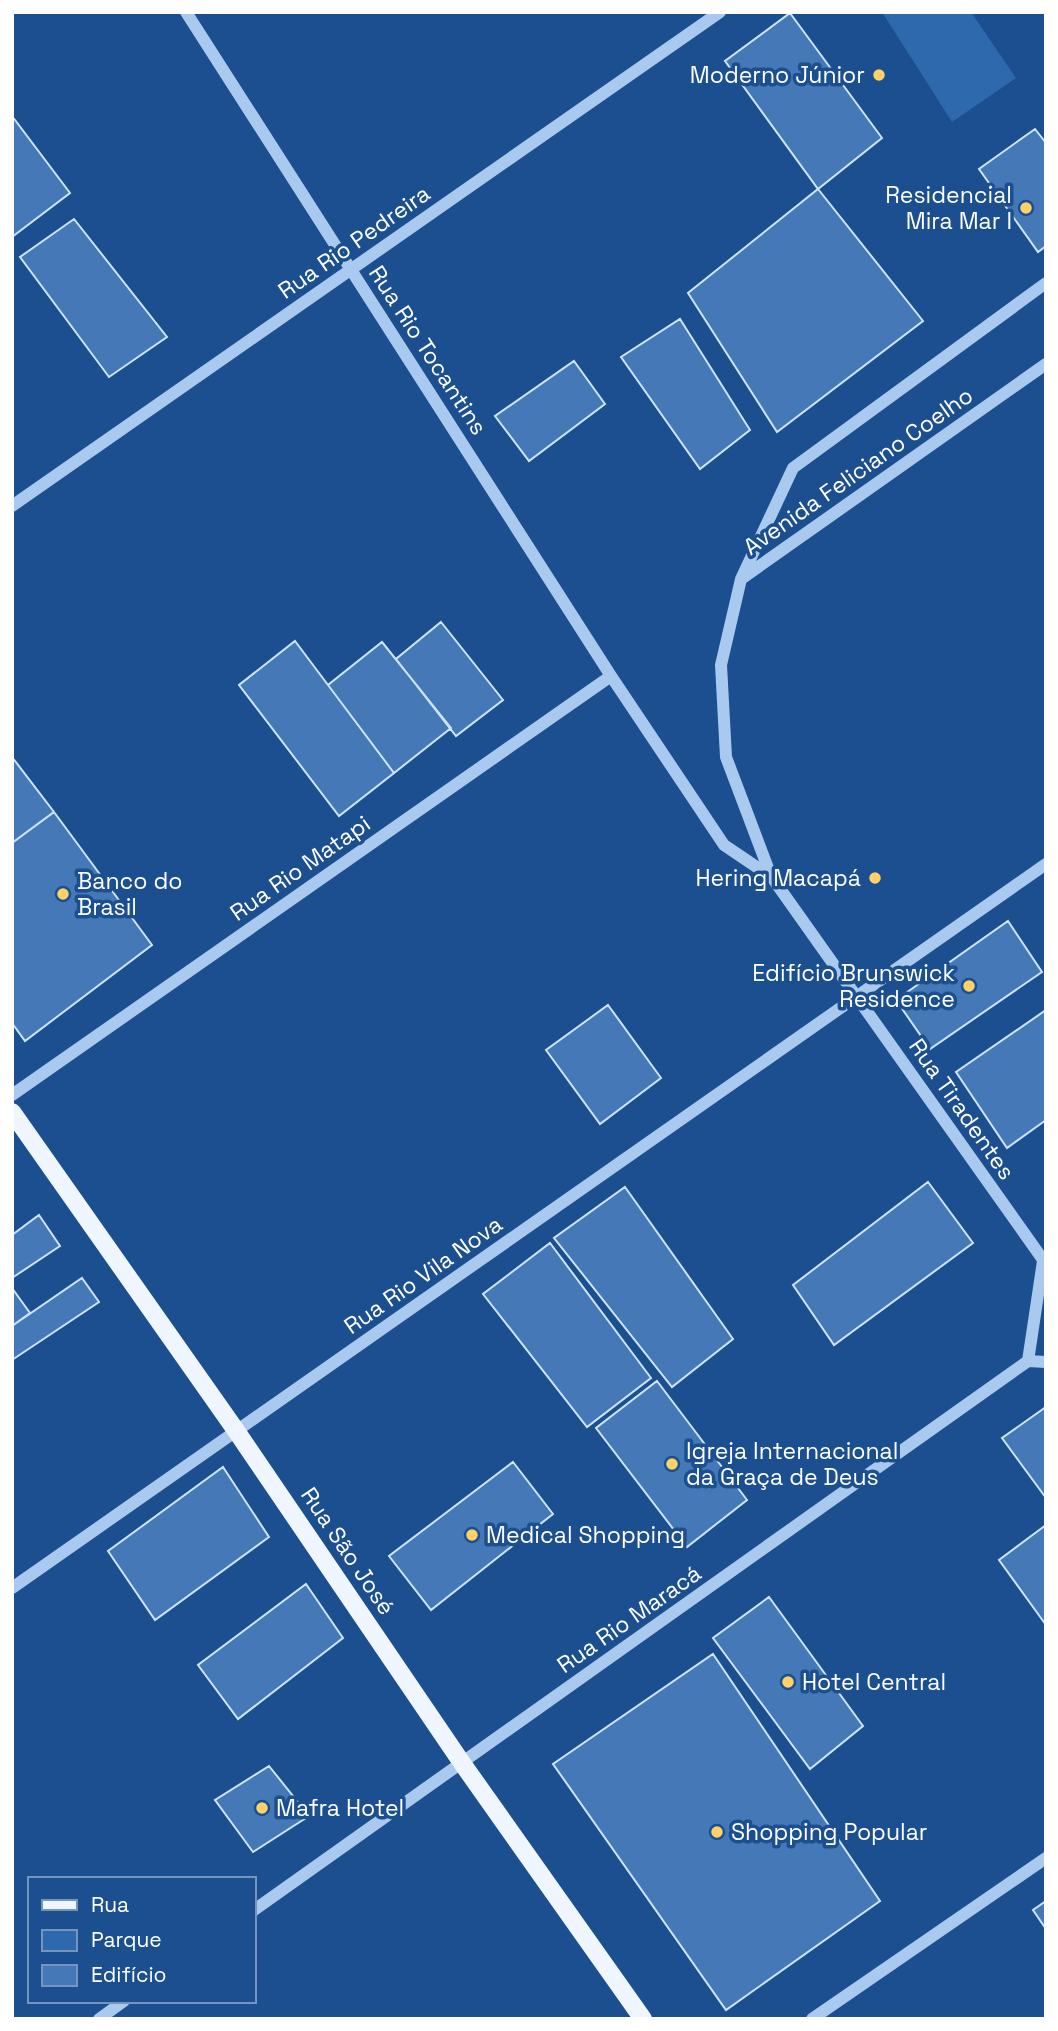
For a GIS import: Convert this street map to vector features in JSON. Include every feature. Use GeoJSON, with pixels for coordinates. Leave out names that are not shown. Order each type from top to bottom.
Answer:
{"type":"FeatureCollection","features":[{"type":"Feature","properties":{"kind":"main road","name":"Rua São José"},"geometry":{"type":"LineString","coordinates":[[12,1112],[643,2019]]}},
{"type":"Feature","properties":{"kind":"street","name":"Rua Rio Tocantins"},"geometry":{"type":"LineString","coordinates":[[186,12],[611,676]]}},
{"type":"Feature","properties":{"kind":"street","name":"Rua Rio Pedreira"},"geometry":{"type":"LineString","coordinates":[[12,506],[720,12]]}},
{"type":"Feature","properties":{"kind":"street","name":"Avenida Feliciano Coelho"},"geometry":{"type":"LineString","coordinates":[[741,579],[793,468],[1046,283]]}},
{"type":"Feature","properties":{"kind":"street","name":"Avenida Feliciano Coelho"},"geometry":{"type":"LineString","coordinates":[[741,579],[1046,364]]}},
{"type":"Feature","properties":{"kind":"street","name":"Rua Tiradentes"},"geometry":{"type":"LineString","coordinates":[[741,579],[721,665],[726,757],[771,876],[1045,1263]]}},
{"type":"Feature","properties":{"kind":"street","name":"Rua Tiradentes"},"geometry":{"type":"LineString","coordinates":[[611,676],[724,845],[771,876]]}},
{"type":"Feature","properties":{"kind":"street","name":"Rua Rio Matapi"},"geometry":{"type":"LineString","coordinates":[[12,1095],[611,676]]}},
{"type":"Feature","properties":{"kind":"street","name":"Rua Rio Vila Nova"},"geometry":{"type":"LineString","coordinates":[[12,1588],[1046,864]]}},
{"type":"Feature","properties":{"kind":"street"},"geometry":{"type":"LineString","coordinates":[[1045,1263],[1028,1361],[1046,1362]]}},
{"type":"Feature","properties":{"kind":"street","name":"Rua Rio Maracá"},"geometry":{"type":"LineString","coordinates":[[256,1909],[1028,1361]]}},
{"type":"Feature","properties":{"kind":"street"},"geometry":{"type":"LineString","coordinates":[[812,2019],[1046,1858]]}},
{"type":"Feature","properties":{"kind":"street"},"geometry":{"type":"LineString","coordinates":[[99,2019],[121,2003]]}},
{"type":"Feature","properties":{"kind":"green space"},"geometry":{"type":"Polygon","coordinates":[[[882,12],[971,12],[1016,78],[952,122],[882,12]]]}},
{"type":"Feature","properties":{"kind":"building"},"geometry":{"type":"Polygon","coordinates":[[[790,13],[882,138],[818,189],[725,61],[790,13]]]}},
{"type":"Feature","properties":{"kind":"building"},"geometry":{"type":"Polygon","coordinates":[[[12,116],[70,193],[12,237],[12,116]]]}},
{"type":"Feature","properties":{"kind":"building","name":"Residencial Mira Mar I"},"geometry":{"type":"Polygon","coordinates":[[[1035,129],[1046,143],[1046,246],[1038,252],[979,169],[1035,129]]]}},
{"type":"Feature","properties":{"kind":"building"},"geometry":{"type":"Polygon","coordinates":[[[818,189],[923,321],[777,432],[688,293],[818,189]]]}},
{"type":"Feature","properties":{"kind":"building"},"geometry":{"type":"Polygon","coordinates":[[[74,219],[167,337],[109,377],[20,257],[74,219]]]}},
{"type":"Feature","properties":{"kind":"building"},"geometry":{"type":"Polygon","coordinates":[[[680,319],[750,430],[700,469],[621,357],[680,319]]]}},
{"type":"Feature","properties":{"kind":"building"},"geometry":{"type":"Polygon","coordinates":[[[574,361],[605,404],[529,461],[495,416],[574,361]]]}},
{"type":"Feature","properties":{"kind":"building"},"geometry":{"type":"Polygon","coordinates":[[[441,622],[503,700],[456,736],[396,659],[441,622]]]}},
{"type":"Feature","properties":{"kind":"building"},"geometry":{"type":"Polygon","coordinates":[[[295,641],[394,773],[339,816],[239,685],[295,641]]]}},
{"type":"Feature","properties":{"kind":"building"},"geometry":{"type":"Polygon","coordinates":[[[382,642],[451,728],[394,773],[328,685],[382,642]]]}},
{"type":"Feature","properties":{"kind":"building"},"geometry":{"type":"Polygon","coordinates":[[[12,757],[54,812],[12,843],[12,757]]]}},
{"type":"Feature","properties":{"kind":"building","name":"Banco do Brasil"},"geometry":{"type":"Polygon","coordinates":[[[54,812],[152,945],[25,1041],[12,1023],[12,843],[54,812]]]}},
{"type":"Feature","properties":{"kind":"building","name":"Edifício Brunswick Residence"},"geometry":{"type":"Polygon","coordinates":[[[1008,921],[1042,972],[930,1049],[896,1000],[1008,921]]]}},
{"type":"Feature","properties":{"kind":"building"},"geometry":{"type":"Polygon","coordinates":[[[608,1005],[661,1078],[600,1124],[546,1050],[608,1005]]]}},
{"type":"Feature","properties":{"kind":"building"},"geometry":{"type":"Polygon","coordinates":[[[1046,1010],[1046,1120],[1007,1148],[956,1072],[1046,1010]]]}},
{"type":"Feature","properties":{"kind":"building"},"geometry":{"type":"Polygon","coordinates":[[[928,1182],[973,1243],[834,1345],[793,1285],[928,1182]]]}},
{"type":"Feature","properties":{"kind":"building"},"geometry":{"type":"Polygon","coordinates":[[[625,1187],[733,1339],[672,1387],[554,1238],[625,1187]]]}},
{"type":"Feature","properties":{"kind":"building"},"geometry":{"type":"Polygon","coordinates":[[[39,1215],[60,1246],[12,1278],[12,1235],[39,1215]]]}},
{"type":"Feature","properties":{"kind":"building"},"geometry":{"type":"Polygon","coordinates":[[[550,1243],[651,1378],[587,1427],[483,1294],[550,1243]]]}},
{"type":"Feature","properties":{"kind":"building"},"geometry":{"type":"Polygon","coordinates":[[[82,1278],[99,1302],[12,1360],[12,1326],[82,1278]]]}},
{"type":"Feature","properties":{"kind":"building"},"geometry":{"type":"Polygon","coordinates":[[[12,1288],[30,1313],[12,1326],[12,1288]]]}},
{"type":"Feature","properties":{"kind":"building","name":"Igreja Internacional da Graça de Deus"},"geometry":{"type":"Polygon","coordinates":[[[657,1381],[747,1500],[687,1547],[596,1428],[657,1381]]]}},
{"type":"Feature","properties":{"kind":"building"},"geometry":{"type":"Polygon","coordinates":[[[1046,1407],[1046,1498],[1002,1438],[1046,1407]]]}},
{"type":"Feature","properties":{"kind":"building","name":"Medical Shopping"},"geometry":{"type":"Polygon","coordinates":[[[513,1462],[553,1514],[431,1610],[389,1556],[513,1462]]]}},
{"type":"Feature","properties":{"kind":"building"},"geometry":{"type":"Polygon","coordinates":[[[223,1467],[269,1537],[155,1620],[108,1551],[223,1467]]]}},
{"type":"Feature","properties":{"kind":"building"},"geometry":{"type":"Polygon","coordinates":[[[1046,1525],[1046,1625],[999,1560],[1046,1525]]]}},
{"type":"Feature","properties":{"kind":"building"},"geometry":{"type":"Polygon","coordinates":[[[306,1584],[343,1638],[238,1719],[198,1665],[306,1584]]]}},
{"type":"Feature","properties":{"kind":"building","name":"Hotel Central"},"geometry":{"type":"Polygon","coordinates":[[[769,1597],[863,1726],[810,1769],[713,1638],[769,1597]]]}},
{"type":"Feature","properties":{"kind":"building","name":"Shopping Popular"},"geometry":{"type":"Polygon","coordinates":[[[713,1654],[880,1901],[726,2010],[553,1764],[713,1654]]]}},
{"type":"Feature","properties":{"kind":"building","name":"Mafra Hotel"},"geometry":{"type":"Polygon","coordinates":[[[269,1766],[309,1816],[253,1852],[215,1800],[269,1766]]]}},
{"type":"Feature","properties":{"kind":"building"},"geometry":{"type":"Polygon","coordinates":[[[1046,1901],[1046,1929],[1033,1910],[1046,1901]]]}},
{"type":"Feature","properties":{"kind":"place","name":"Moderno Júnior"},"geometry":{"type":"Point","coordinates":[879,75]}},
{"type":"Feature","properties":{"kind":"place","name":"Residencial Mira Mar I"},"geometry":{"type":"Point","coordinates":[1026,208]}},
{"type":"Feature","properties":{"kind":"place","name":"Hering Macapá"},"geometry":{"type":"Point","coordinates":[875,878]}},
{"type":"Feature","properties":{"kind":"place","name":"Banco do Brasil"},"geometry":{"type":"Point","coordinates":[63,894]}},
{"type":"Feature","properties":{"kind":"place","name":"Edifício Brunswick Residence"},"geometry":{"type":"Point","coordinates":[969,986]}},
{"type":"Feature","properties":{"kind":"place","name":"Igreja Internacional da Graça de Deus"},"geometry":{"type":"Point","coordinates":[672,1464]}},
{"type":"Feature","properties":{"kind":"place","name":"Medical Shopping"},"geometry":{"type":"Point","coordinates":[472,1535]}},
{"type":"Feature","properties":{"kind":"place","name":"Hotel Central"},"geometry":{"type":"Point","coordinates":[788,1682]}},
{"type":"Feature","properties":{"kind":"place","name":"Mafra Hotel"},"geometry":{"type":"Point","coordinates":[262,1808]}},
{"type":"Feature","properties":{"kind":"place","name":"Shopping Popular"},"geometry":{"type":"Point","coordinates":[717,1832]}}]}
